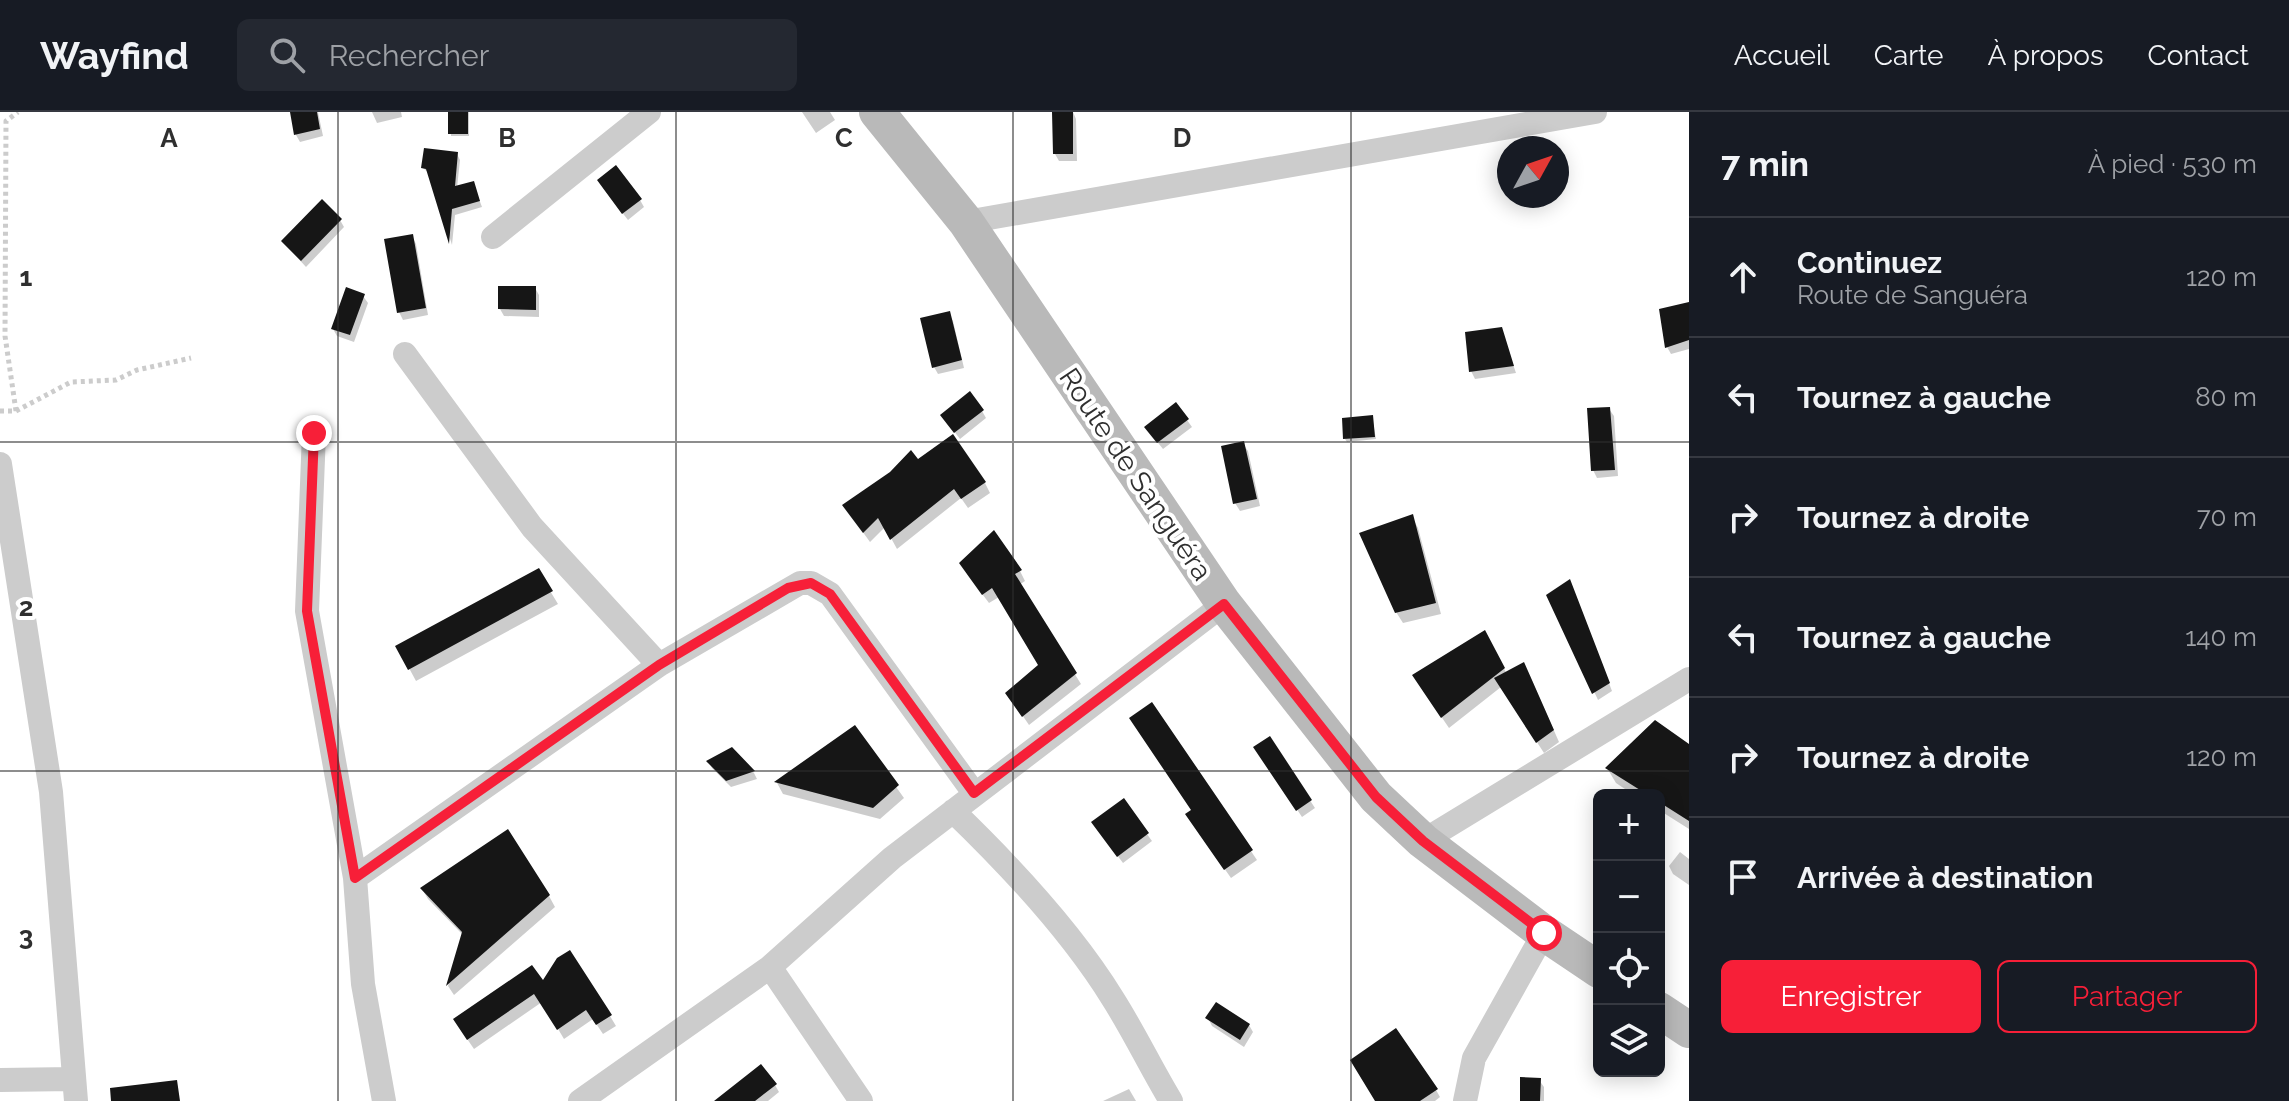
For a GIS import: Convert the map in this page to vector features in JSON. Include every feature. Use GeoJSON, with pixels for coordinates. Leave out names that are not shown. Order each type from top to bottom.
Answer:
{"type":"FeatureCollection","features":[{"type":"Feature","properties":{"kind":"street"},"geometry":{"type":"LineString","coordinates":[[493,237],[649,112]]}},
{"type":"Feature","properties":{"kind":"street","name":"Route de Sanguéra"},"geometry":{"type":"LineString","coordinates":[[877,112],[966,222],[1224,604],[1376,797],[1423,841],[1544,933],[1593,966]]}},
{"type":"Feature","properties":{"kind":"street"},"geometry":{"type":"LineString","coordinates":[[966,222],[1595,112]]}},
{"type":"Feature","properties":{"kind":"street"},"geometry":{"type":"LineString","coordinates":[[405,354],[532,527],[659,665]]}},
{"type":"Feature","properties":{"kind":"street"},"geometry":{"type":"LineString","coordinates":[[314,433],[307,611],[355,878],[363,984],[384,1101]]}},
{"type":"Feature","properties":{"kind":"street"},"geometry":{"type":"LineString","coordinates":[[0,464],[51,792],[74,1090],[0,1080]]}},
{"type":"Feature","properties":{"kind":"street"},"geometry":{"type":"LineString","coordinates":[[355,878],[659,665],[788,588],[811,583],[830,594],[974,793]]}},
{"type":"Feature","properties":{"kind":"street"},"geometry":{"type":"LineString","coordinates":[[580,1101],[770,967],[892,858],[1224,604]]}},
{"type":"Feature","properties":{"kind":"street"},"geometry":{"type":"LineString","coordinates":[[1423,841],[1689,679]]}},
{"type":"Feature","properties":{"kind":"street"},"geometry":{"type":"LineString","coordinates":[[953,811],[998,855],[1079,952],[1114,999],[1171,1101]]}},
{"type":"Feature","properties":{"kind":"street"},"geometry":{"type":"LineString","coordinates":[[1465,1101],[1474,1058],[1544,933]]}},
{"type":"Feature","properties":{"kind":"street"},"geometry":{"type":"LineString","coordinates":[[770,967],[861,1101]]}},
{"type":"Feature","properties":{"kind":"street"},"geometry":{"type":"LineString","coordinates":[[1665,1014],[1689,1030]]}},
{"type":"Feature","properties":{"kind":"path"},"geometry":{"type":"LineString","coordinates":[[16,411],[5,336],[4,281],[6,121],[18,112]]}},
{"type":"Feature","properties":{"kind":"path"},"geometry":{"type":"LineString","coordinates":[[0,411],[16,411],[71,382],[116,380],[137,370],[191,358]]}},
{"type":"Feature","properties":{"kind":"building"},"geometry":{"type":"Polygon","coordinates":[[[290,112],[317,112],[320,129],[294,135],[290,112]]]}},
{"type":"Feature","properties":{"kind":"building"},"geometry":{"type":"Polygon","coordinates":[[[448,112],[468,112],[468,134],[448,134],[448,112]]]}},
{"type":"Feature","properties":{"kind":"building"},"geometry":{"type":"Polygon","coordinates":[[[1052,112],[1073,112],[1073,154],[1053,154],[1052,112]]]}},
{"type":"Feature","properties":{"kind":"building"},"geometry":{"type":"Polygon","coordinates":[[[424,148],[458,152],[455,186],[474,181],[480,201],[452,209],[449,244],[426,169],[421,168],[424,148]]]}},
{"type":"Feature","properties":{"kind":"building"},"geometry":{"type":"Polygon","coordinates":[[[616,165],[642,199],[622,214],[597,180],[616,165]]]}},
{"type":"Feature","properties":{"kind":"building"},"geometry":{"type":"Polygon","coordinates":[[[322,199],[342,219],[301,261],[281,241],[322,199]]]}},
{"type":"Feature","properties":{"kind":"building"},"geometry":{"type":"Polygon","coordinates":[[[413,234],[426,308],[397,313],[384,239],[413,234]]]}},
{"type":"Feature","properties":{"kind":"building"},"geometry":{"type":"Polygon","coordinates":[[[498,286],[536,286],[536,310],[498,309],[498,286]]]}},
{"type":"Feature","properties":{"kind":"building"},"geometry":{"type":"Polygon","coordinates":[[[346,287],[365,294],[350,335],[331,329],[346,287]]]}},
{"type":"Feature","properties":{"kind":"building"},"geometry":{"type":"Polygon","coordinates":[[[1689,302],[1689,340],[1665,348],[1659,309],[1689,302]]]}},
{"type":"Feature","properties":{"kind":"building"},"geometry":{"type":"Polygon","coordinates":[[[950,311],[962,360],[932,368],[920,318],[950,311]]]}},
{"type":"Feature","properties":{"kind":"building"},"geometry":{"type":"Polygon","coordinates":[[[1502,327],[1514,366],[1469,372],[1465,332],[1502,327]]]}},
{"type":"Feature","properties":{"kind":"building"},"geometry":{"type":"Polygon","coordinates":[[[970,391],[984,410],[954,433],[940,415],[970,391]]]}},
{"type":"Feature","properties":{"kind":"building"},"geometry":{"type":"Polygon","coordinates":[[[1176,402],[1189,419],[1157,443],[1144,427],[1176,402]]]}},
{"type":"Feature","properties":{"kind":"building"},"geometry":{"type":"Polygon","coordinates":[[[1610,407],[1615,470],[1591,471],[1587,408],[1610,407]]]}},
{"type":"Feature","properties":{"kind":"building"},"geometry":{"type":"Polygon","coordinates":[[[1373,415],[1375,437],[1343,439],[1342,418],[1373,415]]]}},
{"type":"Feature","properties":{"kind":"building"},"geometry":{"type":"Polygon","coordinates":[[[953,434],[986,482],[961,499],[954,489],[890,540],[878,518],[863,533],[842,505],[890,472],[911,450],[918,459],[953,434]]]}},
{"type":"Feature","properties":{"kind":"building"},"geometry":{"type":"Polygon","coordinates":[[[1244,441],[1257,499],[1233,504],[1221,446],[1244,441]]]}},
{"type":"Feature","properties":{"kind":"building"},"geometry":{"type":"Polygon","coordinates":[[[1413,514],[1436,603],[1395,613],[1359,533],[1413,514]]]}},
{"type":"Feature","properties":{"kind":"building"},"geometry":{"type":"Polygon","coordinates":[[[994,530],[1022,570],[1015,574],[1077,673],[1022,717],[1005,693],[1038,665],[992,588],[982,595],[959,563],[994,530]]]}},
{"type":"Feature","properties":{"kind":"building"},"geometry":{"type":"Polygon","coordinates":[[[539,568],[553,591],[408,670],[395,646],[539,568]]]}},
{"type":"Feature","properties":{"kind":"building"},"geometry":{"type":"Polygon","coordinates":[[[1570,579],[1610,683],[1592,694],[1546,595],[1570,579]]]}},
{"type":"Feature","properties":{"kind":"building"},"geometry":{"type":"Polygon","coordinates":[[[1485,630],[1505,668],[1441,718],[1412,675],[1485,630]]]}},
{"type":"Feature","properties":{"kind":"building"},"geometry":{"type":"Polygon","coordinates":[[[1524,662],[1554,730],[1536,743],[1494,678],[1524,662]]]}},
{"type":"Feature","properties":{"kind":"building"},"geometry":{"type":"Polygon","coordinates":[[[1152,702],[1253,850],[1224,870],[1185,814],[1191,810],[1129,718],[1152,702]]]}},
{"type":"Feature","properties":{"kind":"building"},"geometry":{"type":"Polygon","coordinates":[[[1655,720],[1689,744],[1689,821],[1665,806],[1665,789],[1638,789],[1605,768],[1655,720]]]}},
{"type":"Feature","properties":{"kind":"building"},"geometry":{"type":"Polygon","coordinates":[[[855,725],[899,785],[873,808],[774,782],[855,725]]]}},
{"type":"Feature","properties":{"kind":"building"},"geometry":{"type":"Polygon","coordinates":[[[1270,736],[1312,800],[1296,811],[1253,747],[1270,736]]]}},
{"type":"Feature","properties":{"kind":"building"},"geometry":{"type":"Polygon","coordinates":[[[732,747],[755,771],[726,781],[706,761],[732,747]]]}},
{"type":"Feature","properties":{"kind":"building"},"geometry":{"type":"Polygon","coordinates":[[[1124,798],[1149,833],[1117,857],[1091,822],[1124,798]]]}},
{"type":"Feature","properties":{"kind":"building"},"geometry":{"type":"Polygon","coordinates":[[[508,829],[550,895],[446,986],[462,932],[420,888],[508,829]]]}},
{"type":"Feature","properties":{"kind":"building"},"geometry":{"type":"Polygon","coordinates":[[[570,950],[612,1015],[596,1025],[586,1010],[557,1030],[534,994],[467,1040],[453,1019],[532,965],[543,980],[557,958],[570,950]]]}},
{"type":"Feature","properties":{"kind":"building"},"geometry":{"type":"Polygon","coordinates":[[[1216,1002],[1250,1024],[1240,1040],[1205,1018],[1216,1002]]]}},
{"type":"Feature","properties":{"kind":"building"},"geometry":{"type":"Polygon","coordinates":[[[1396,1028],[1438,1089],[1420,1101],[1375,1101],[1350,1060],[1396,1028]]]}},
{"type":"Feature","properties":{"kind":"building"},"geometry":{"type":"Polygon","coordinates":[[[761,1064],[777,1084],[755,1101],[714,1101],[761,1064]]]}},
{"type":"Feature","properties":{"kind":"building"},"geometry":{"type":"Polygon","coordinates":[[[1520,1077],[1541,1078],[1540,1101],[1520,1101],[1520,1077]]]}},
{"type":"Feature","properties":{"kind":"building"},"geometry":{"type":"Polygon","coordinates":[[[177,1080],[180,1101],[111,1101],[110,1088],[177,1080]]]}},
{"type":"Feature","properties":{"kind":"route"},"geometry":{"type":"LineString","coordinates":[[314,433],[307,611],[355,878],[659,665],[788,588],[811,583],[830,594],[974,793],[1224,604],[1376,797],[1423,841],[1544,933]]}}]}
